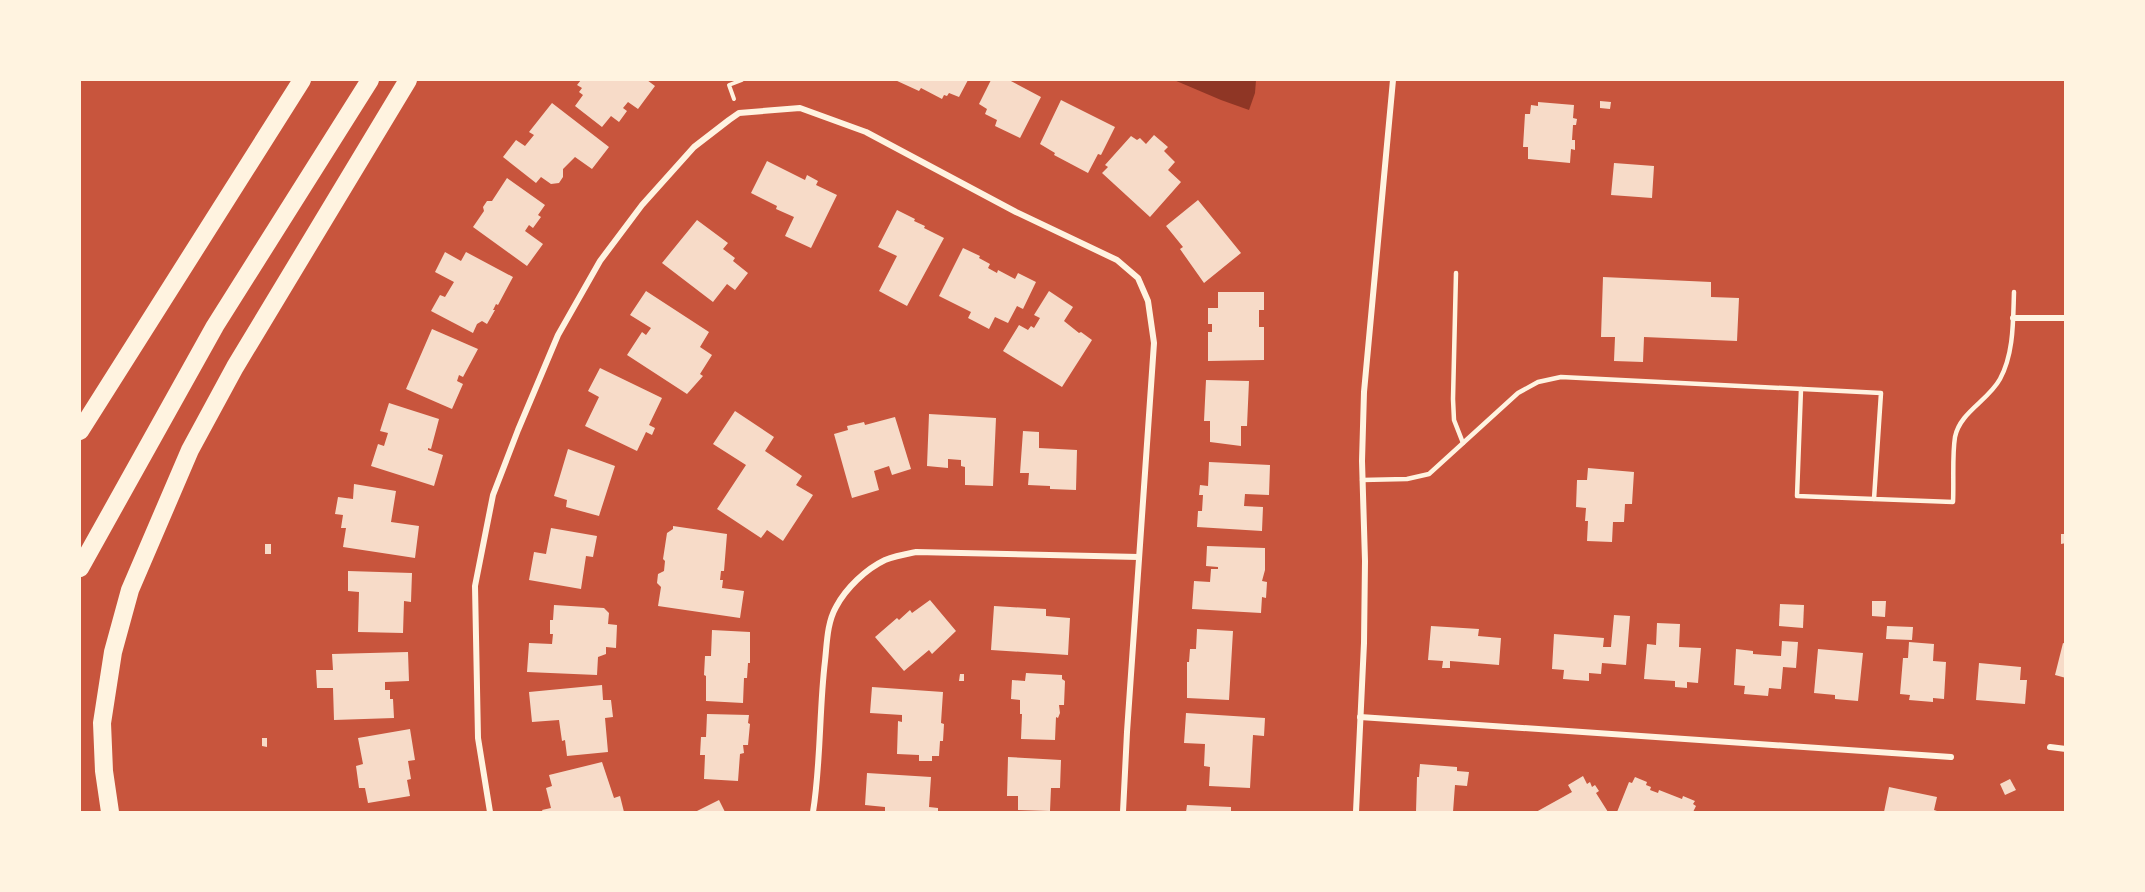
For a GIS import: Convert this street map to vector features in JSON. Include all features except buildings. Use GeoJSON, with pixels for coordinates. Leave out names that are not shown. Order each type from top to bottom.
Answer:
{"type":"FeatureCollection","features":[{"type":"Feature","properties":{"kind":"highway"},"geometry":{"type":"LineString","coordinates":[[80,431],[85,419],[302,80]]}},
{"type":"Feature","properties":{"kind":"highway"},"geometry":{"type":"LineString","coordinates":[[80,568],[215,326],[370,80]]}},
{"type":"Feature","properties":{"kind":"highway"},"geometry":{"type":"LineString","coordinates":[[110,813],[104,771],[102,723],[113,651],[130,590],[190,450],[229,378],[408,80]]}},
{"type":"Feature","properties":{"kind":"street"},"geometry":{"type":"LineString","coordinates":[[1356,813],[1365,561],[1362,480],[1366,370],[1393,80]]}},
{"type":"Feature","properties":{"kind":"street"},"geometry":{"type":"LineString","coordinates":[[490,813],[478,738],[475,586],[493,495],[558,335],[600,261],[642,205],[694,147],[739,113],[800,108],[866,132],[1016,212],[1117,260],[1138,278],[1148,301],[1154,343],[1123,813]]}},
{"type":"Feature","properties":{"kind":"street"},"geometry":{"type":"LineString","coordinates":[[2013,318],[2066,318]]}},
{"type":"Feature","properties":{"kind":"street"},"geometry":{"type":"LineString","coordinates":[[813,813],[828,632],[835,607],[852,584],[872,567],[886,559],[916,552],[1139,557]]}},
{"type":"Feature","properties":{"kind":"street"},"geometry":{"type":"LineString","coordinates":[[1360,717],[1951,757]]}},
{"type":"Feature","properties":{"kind":"street"},"geometry":{"type":"LineString","coordinates":[[2050,747],[2066,749]]}},
{"type":"Feature","properties":{"kind":"lane"},"geometry":{"type":"LineString","coordinates":[[1456,273],[1452,399],[1454,420],[1463,443]]}},
{"type":"Feature","properties":{"kind":"lane"},"geometry":{"type":"LineString","coordinates":[[1801,389],[1797,496],[1953,502],[1956,436],[1965,416],[1984,401],[2000,379],[2013,334],[2014,292]]}},
{"type":"Feature","properties":{"kind":"lane"},"geometry":{"type":"LineString","coordinates":[[1362,480],[1407,479],[1429,474],[1518,393],[1538,382],[1561,377],[1881,393],[1874,499]]}},
{"type":"Feature","properties":{"kind":"path"},"geometry":{"type":"LineString","coordinates":[[739,113],[729,85],[742,80]]}},
{"type":"Feature","properties":{"kind":"shaded area"},"geometry":{"type":"Polygon","coordinates":[[[1174,80],[1256,80],[1255,93],[1249,110],[1174,80]]]}}]}
